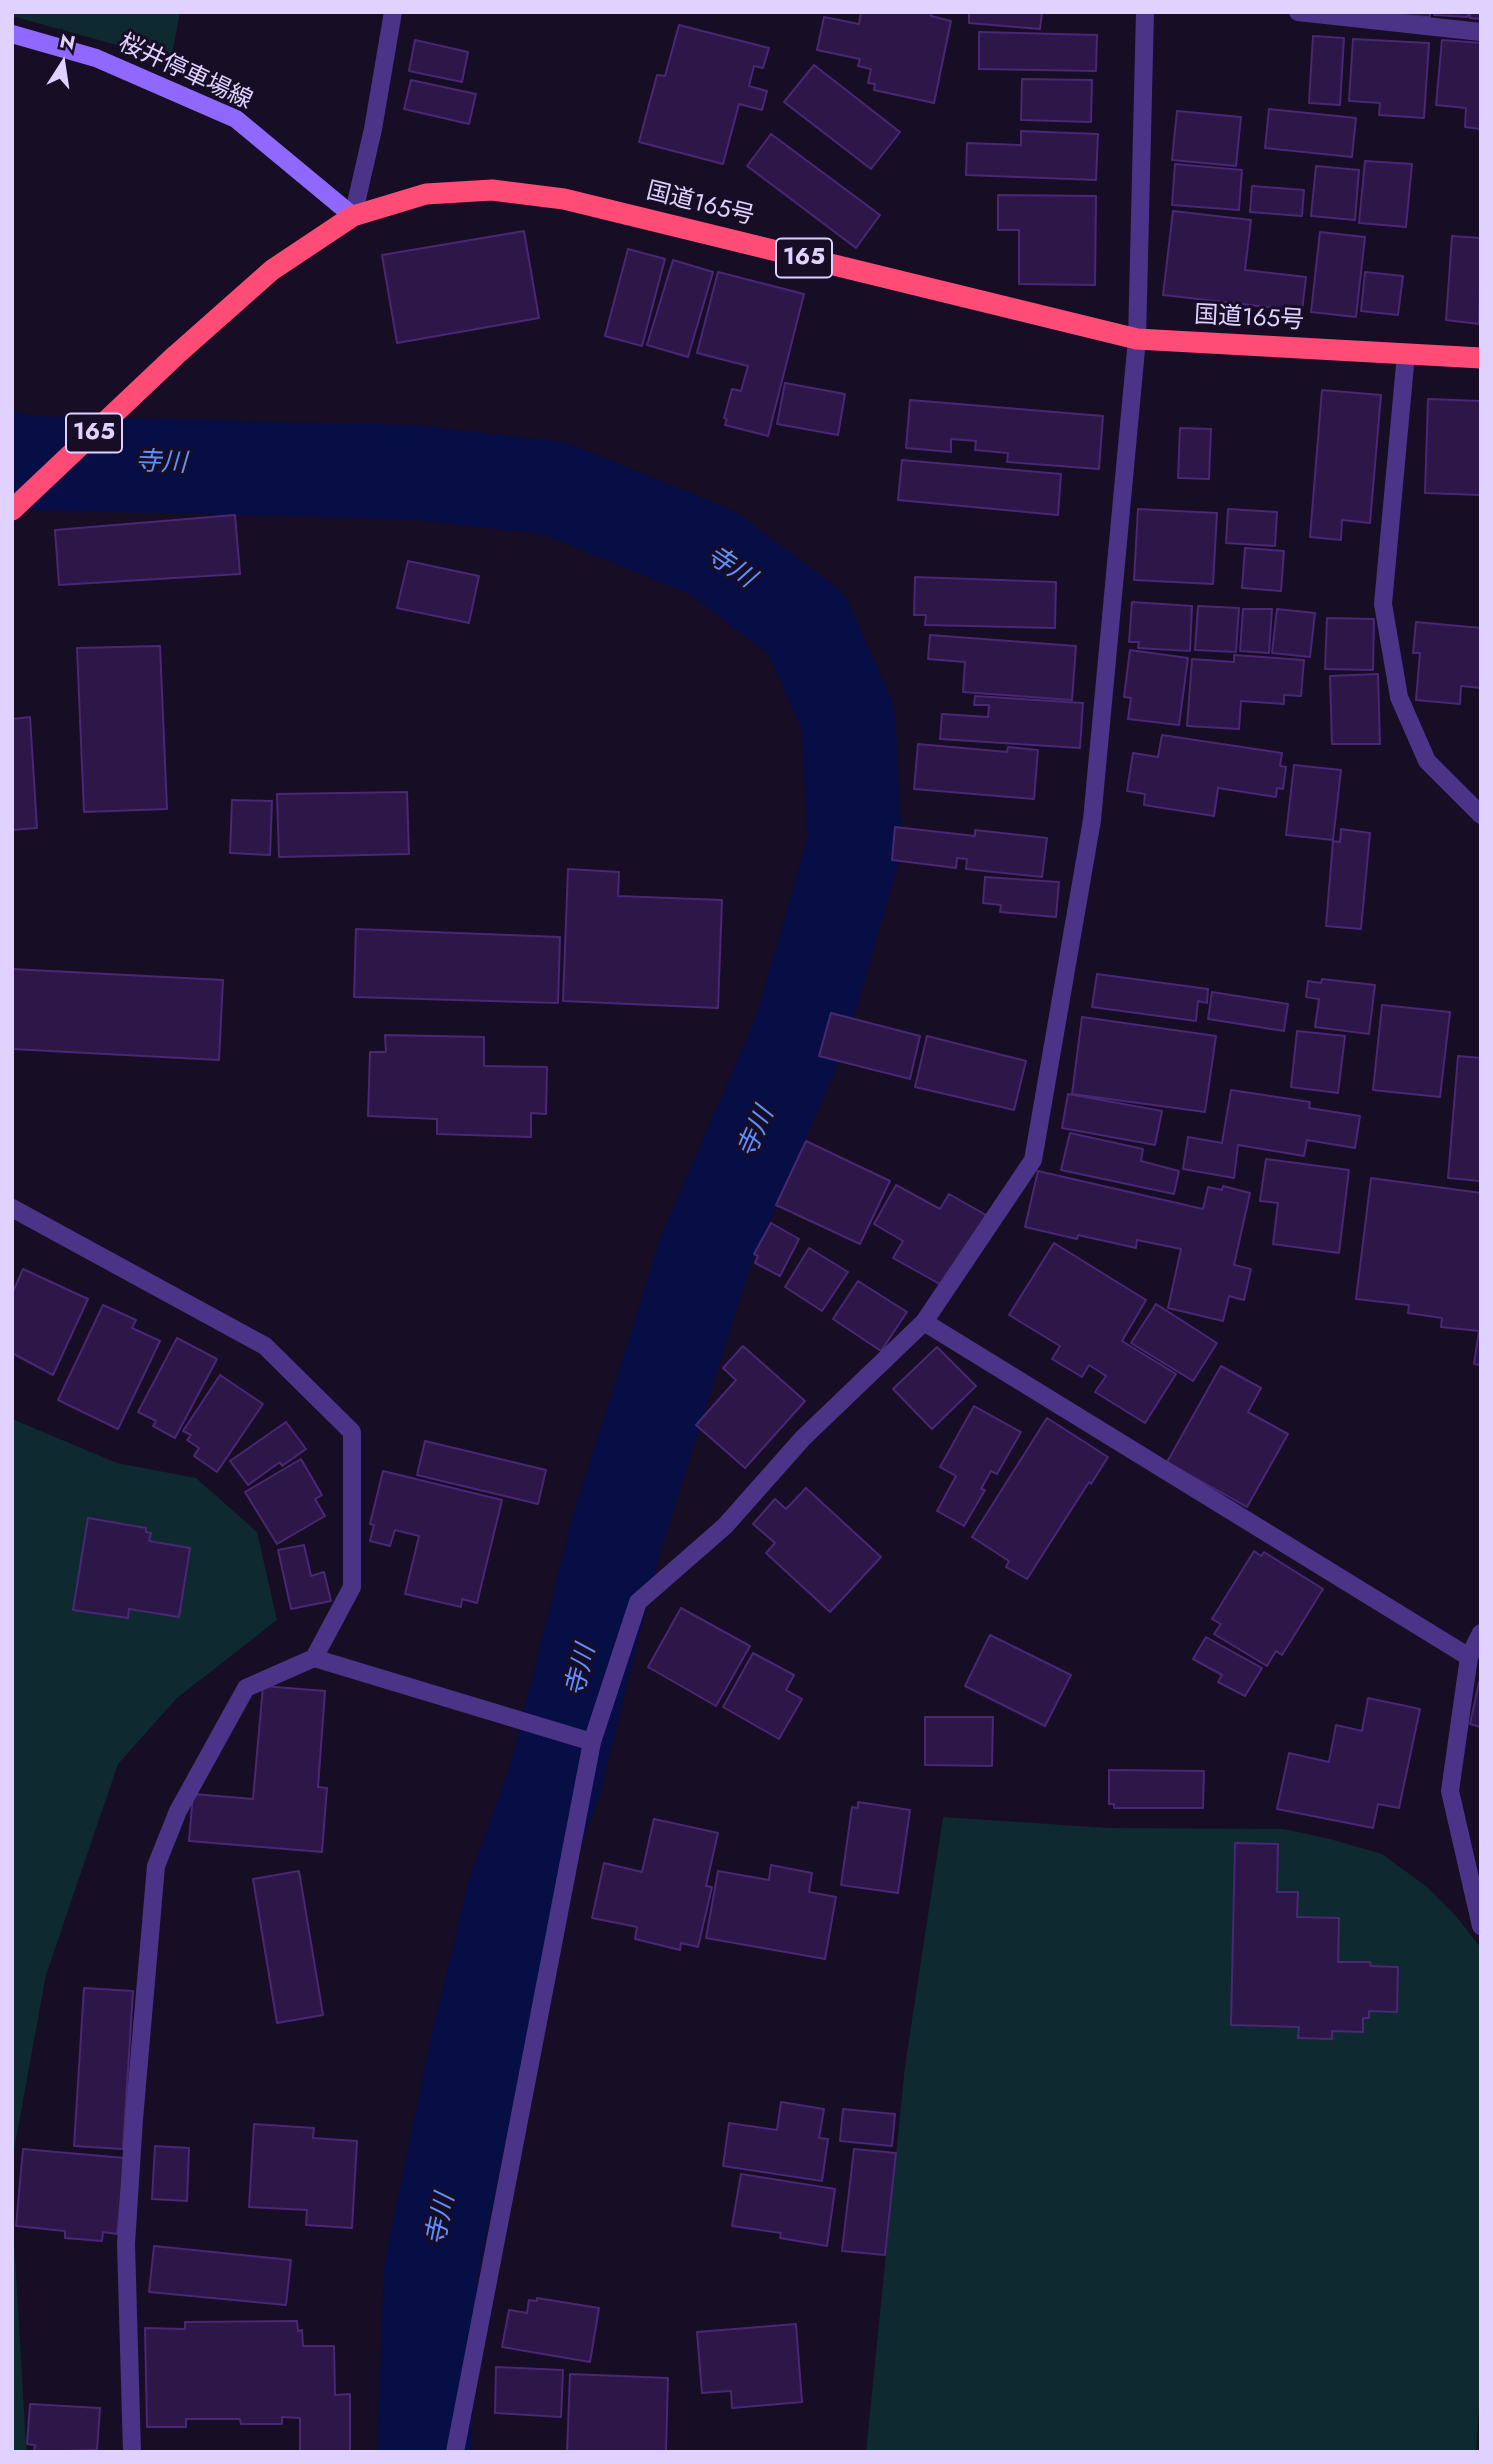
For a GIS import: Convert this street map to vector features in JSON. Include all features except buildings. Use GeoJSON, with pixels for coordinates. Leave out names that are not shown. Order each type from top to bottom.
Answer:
{"type":"FeatureCollection","features":[{"type":"Feature","properties":{"kind":"highway","name":"国道165号"},"geometry":{"type":"LineString","coordinates":[[12,510],[176,355],[272,270],[353,216],[426,194],[492,190],[564,199],[1137,339],[1481,358]]}},
{"type":"Feature","properties":{"kind":"main road","name":"桜井停車場線"},"geometry":{"type":"LineString","coordinates":[[12,34],[96,58],[236,119],[353,216]]}},
{"type":"Feature","properties":{"kind":"street"},"geometry":{"type":"LineString","coordinates":[[353,216],[373,129],[393,12]]}},
{"type":"Feature","properties":{"kind":"street"},"geometry":{"type":"LineString","coordinates":[[455,2452],[590,1741],[638,1602],[725,1526],[803,1438],[924,1322],[1032,1160],[1092,820],[1137,339],[1144,12]]}},
{"type":"Feature","properties":{"kind":"street"},"geometry":{"type":"LineString","coordinates":[[1298,12],[1481,32]]}},
{"type":"Feature","properties":{"kind":"street"},"geometry":{"type":"LineString","coordinates":[[1406,354],[1383,604],[1399,696],[1427,761],[1481,814]]}},
{"type":"Feature","properties":{"kind":"street"},"geometry":{"type":"LineString","coordinates":[[12,1208],[265,1346],[352,1432],[352,1587],[314,1658],[246,1688],[178,1811],[156,1866],[126,2245],[132,2452]]}},
{"type":"Feature","properties":{"kind":"street"},"geometry":{"type":"LineString","coordinates":[[924,1322],[1469,1657]]}},
{"type":"Feature","properties":{"kind":"street"},"geometry":{"type":"LineString","coordinates":[[1481,1633],[1469,1657],[1450,1791],[1481,1926]]}},
{"type":"Feature","properties":{"kind":"street"},"geometry":{"type":"LineString","coordinates":[[314,1658],[590,1741]]}},
{"type":"Feature","properties":{"kind":"shaded area"},"geometry":{"type":"Polygon","coordinates":[[[12,12],[180,12],[171,60],[12,16],[12,12]]]}},
{"type":"Feature","properties":{"kind":"shaded area"},"geometry":{"type":"Polygon","coordinates":[[[12,1419],[117,1463],[196,1478],[257,1532],[277,1620],[177,1698],[118,1764],[46,1975],[12,2161],[12,1419]]]}},
{"type":"Feature","properties":{"kind":"shaded area"},"geometry":{"type":"Polygon","coordinates":[[[943,1817],[1109,1828],[1284,1829],[1382,1854],[1427,1887],[1455,1915],[1481,1948],[1481,2377],[1476,2452],[866,2452],[905,2066],[943,1817]]]}},
{"type":"Feature","properties":{"kind":"shaded area"},"geometry":{"type":"Polygon","coordinates":[[[12,2204],[26,2446],[26,2452],[12,2452],[12,2204]]]}},
{"type":"Feature","properties":{"kind":"waterway","name":"寺川"},"geometry":{"type":"LineString","coordinates":[[12,459],[31,463],[410,472],[554,488],[711,552],[806,623],[848,717],[855,844],[800,1034],[706,1250],[614,1543],[555,1780],[513,1896],[474,2062],[431,2271],[424,2452]]}}]}
